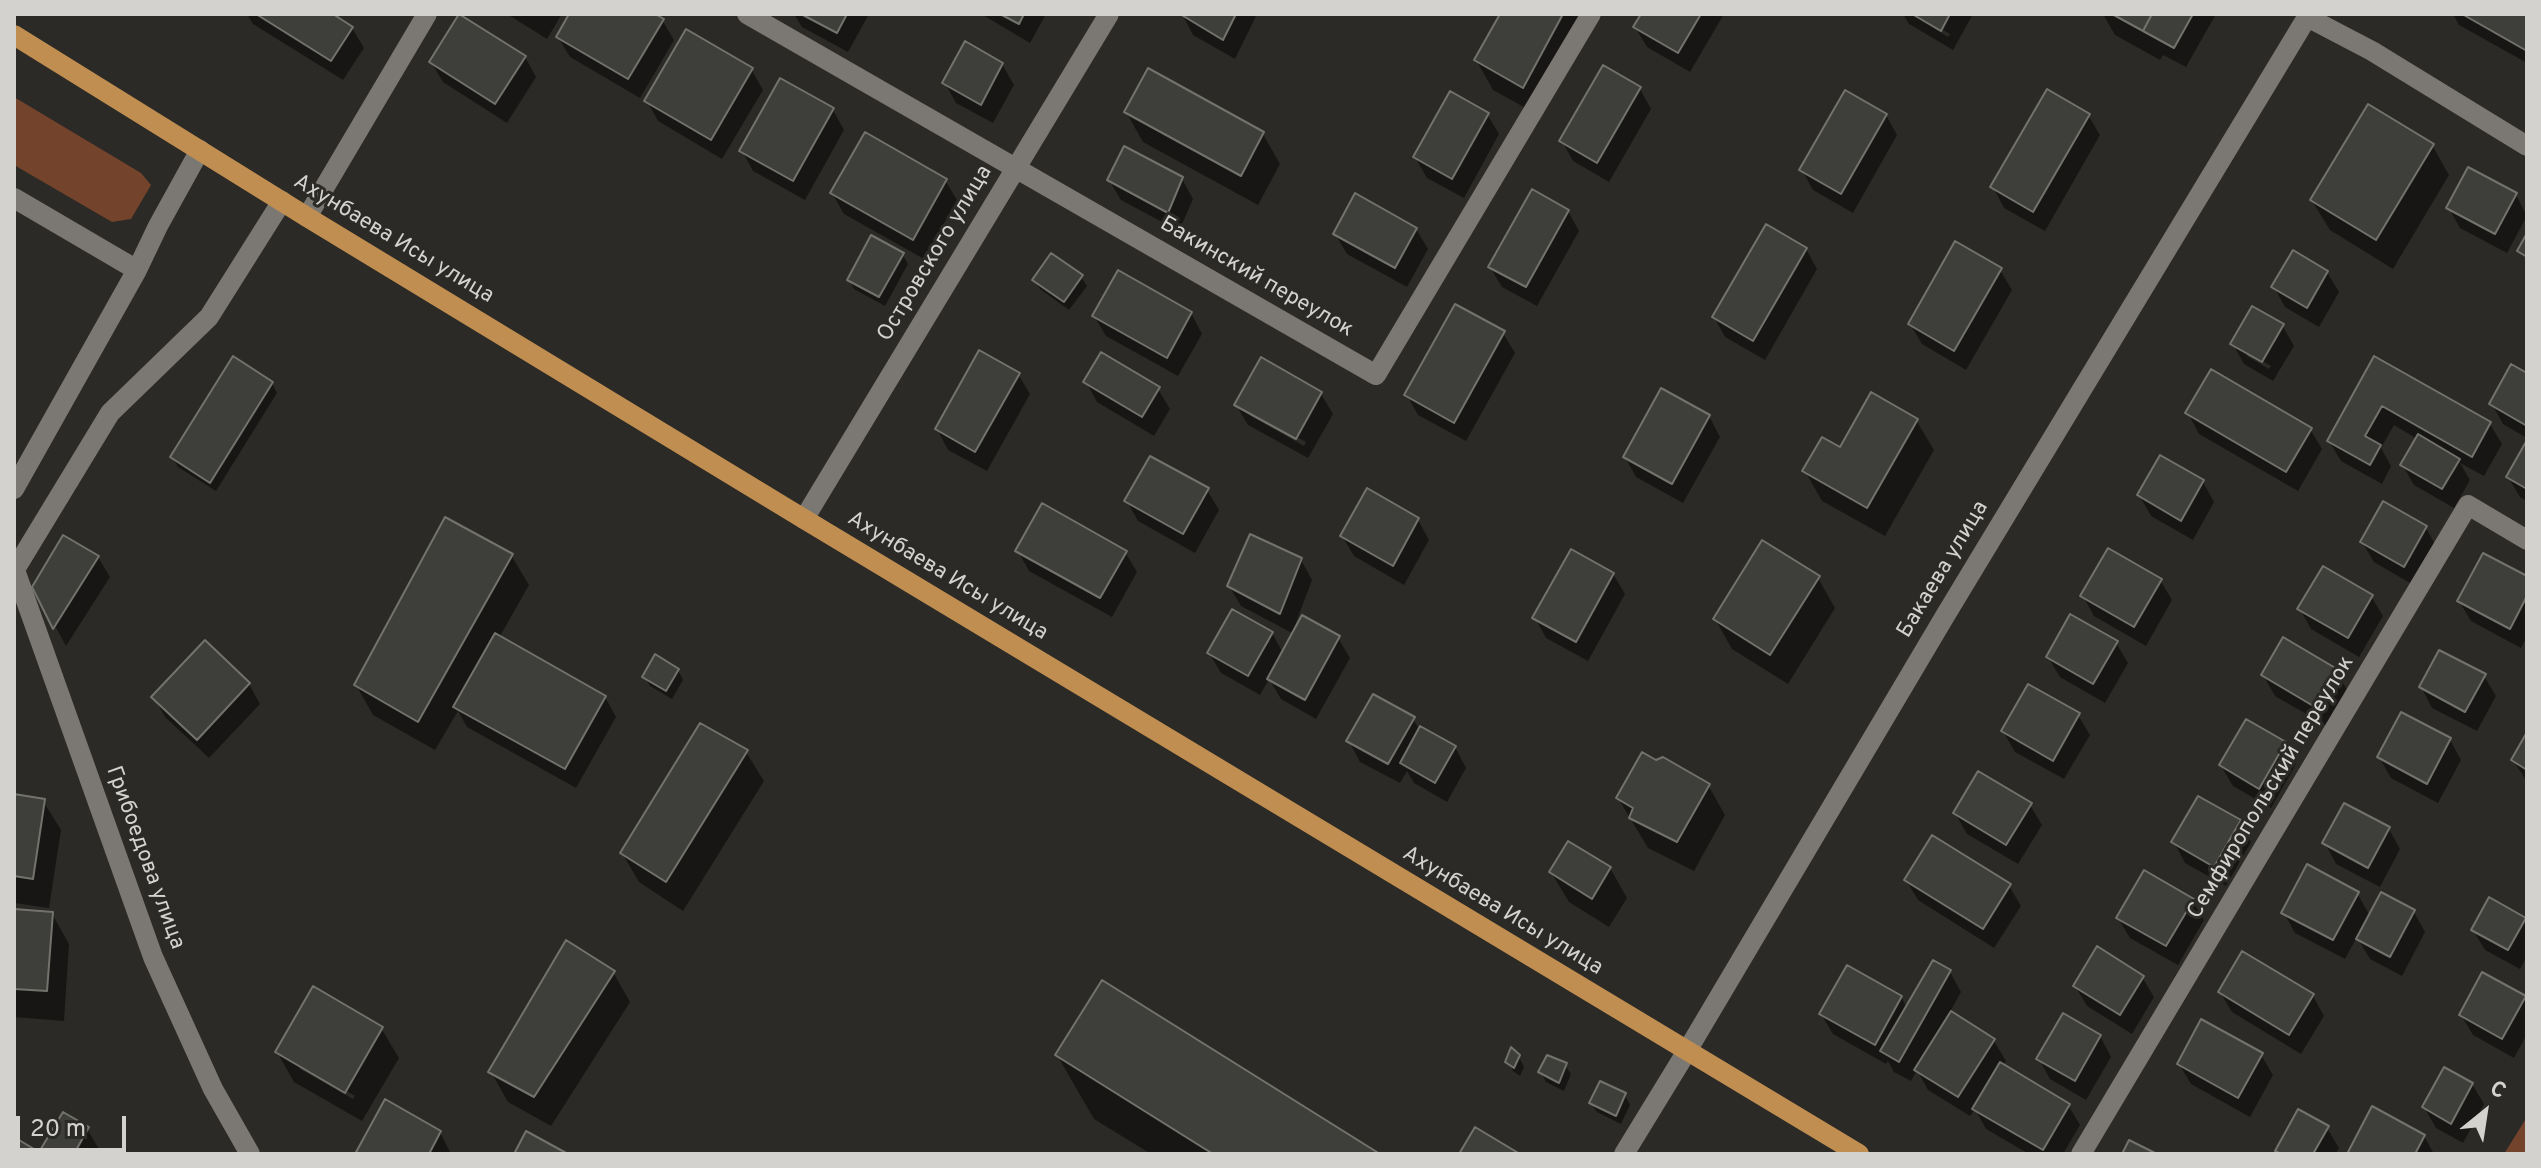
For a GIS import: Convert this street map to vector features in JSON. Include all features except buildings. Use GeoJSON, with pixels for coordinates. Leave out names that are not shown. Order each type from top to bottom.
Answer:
{"type":"FeatureCollection","features":[{"type":"Feature","properties":{"kind":"main road","name":"Ахунбаева Исы улица"},"geometry":{"type":"LineString","coordinates":[[14,35],[804,519],[1859,1154]]}},
{"type":"Feature","properties":{"kind":"street"},"geometry":{"type":"LineString","coordinates":[[307,217],[427,14]]}},
{"type":"Feature","properties":{"kind":"street","name":"Бакинский переулок"},"geometry":{"type":"LineString","coordinates":[[747,14],[1376,375],[1591,14]]}},
{"type":"Feature","properties":{"kind":"street","name":"Островского улица"},"geometry":{"type":"LineString","coordinates":[[804,519],[1109,14]]}},
{"type":"Feature","properties":{"kind":"street"},"geometry":{"type":"LineString","coordinates":[[2308,16],[2372,51],[2527,146]]}},
{"type":"Feature","properties":{"kind":"street","name":"Бакаева улица"},"geometry":{"type":"LineString","coordinates":[[1624,1154],[2308,16]]}},
{"type":"Feature","properties":{"kind":"street"},"geometry":{"type":"LineString","coordinates":[[14,489],[137,270],[200,150]]}},
{"type":"Feature","properties":{"kind":"street"},"geometry":{"type":"LineString","coordinates":[[14,198],[137,270]]}},
{"type":"Feature","properties":{"kind":"street"},"geometry":{"type":"LineString","coordinates":[[15,570],[110,413],[209,317],[282,201]]}},
{"type":"Feature","properties":{"kind":"street","name":"Семфиропольский переулок"},"geometry":{"type":"LineString","coordinates":[[2081,1154],[2468,505],[2527,540]]}},
{"type":"Feature","properties":{"kind":"street","name":"Грибоедова улица"},"geometry":{"type":"LineString","coordinates":[[15,570],[153,957],[213,1089],[250,1154]]}},
{"type":"Feature","properties":{"kind":"shaded area"},"geometry":{"type":"Polygon","coordinates":[[[14,97],[141,173],[151,185],[131,219],[112,222],[14,165],[14,97]]]}},
{"type":"Feature","properties":{"kind":"shaded area"},"geometry":{"type":"Polygon","coordinates":[[[2527,1117],[2527,1154],[2504,1154],[2527,1117]]]}}]}
